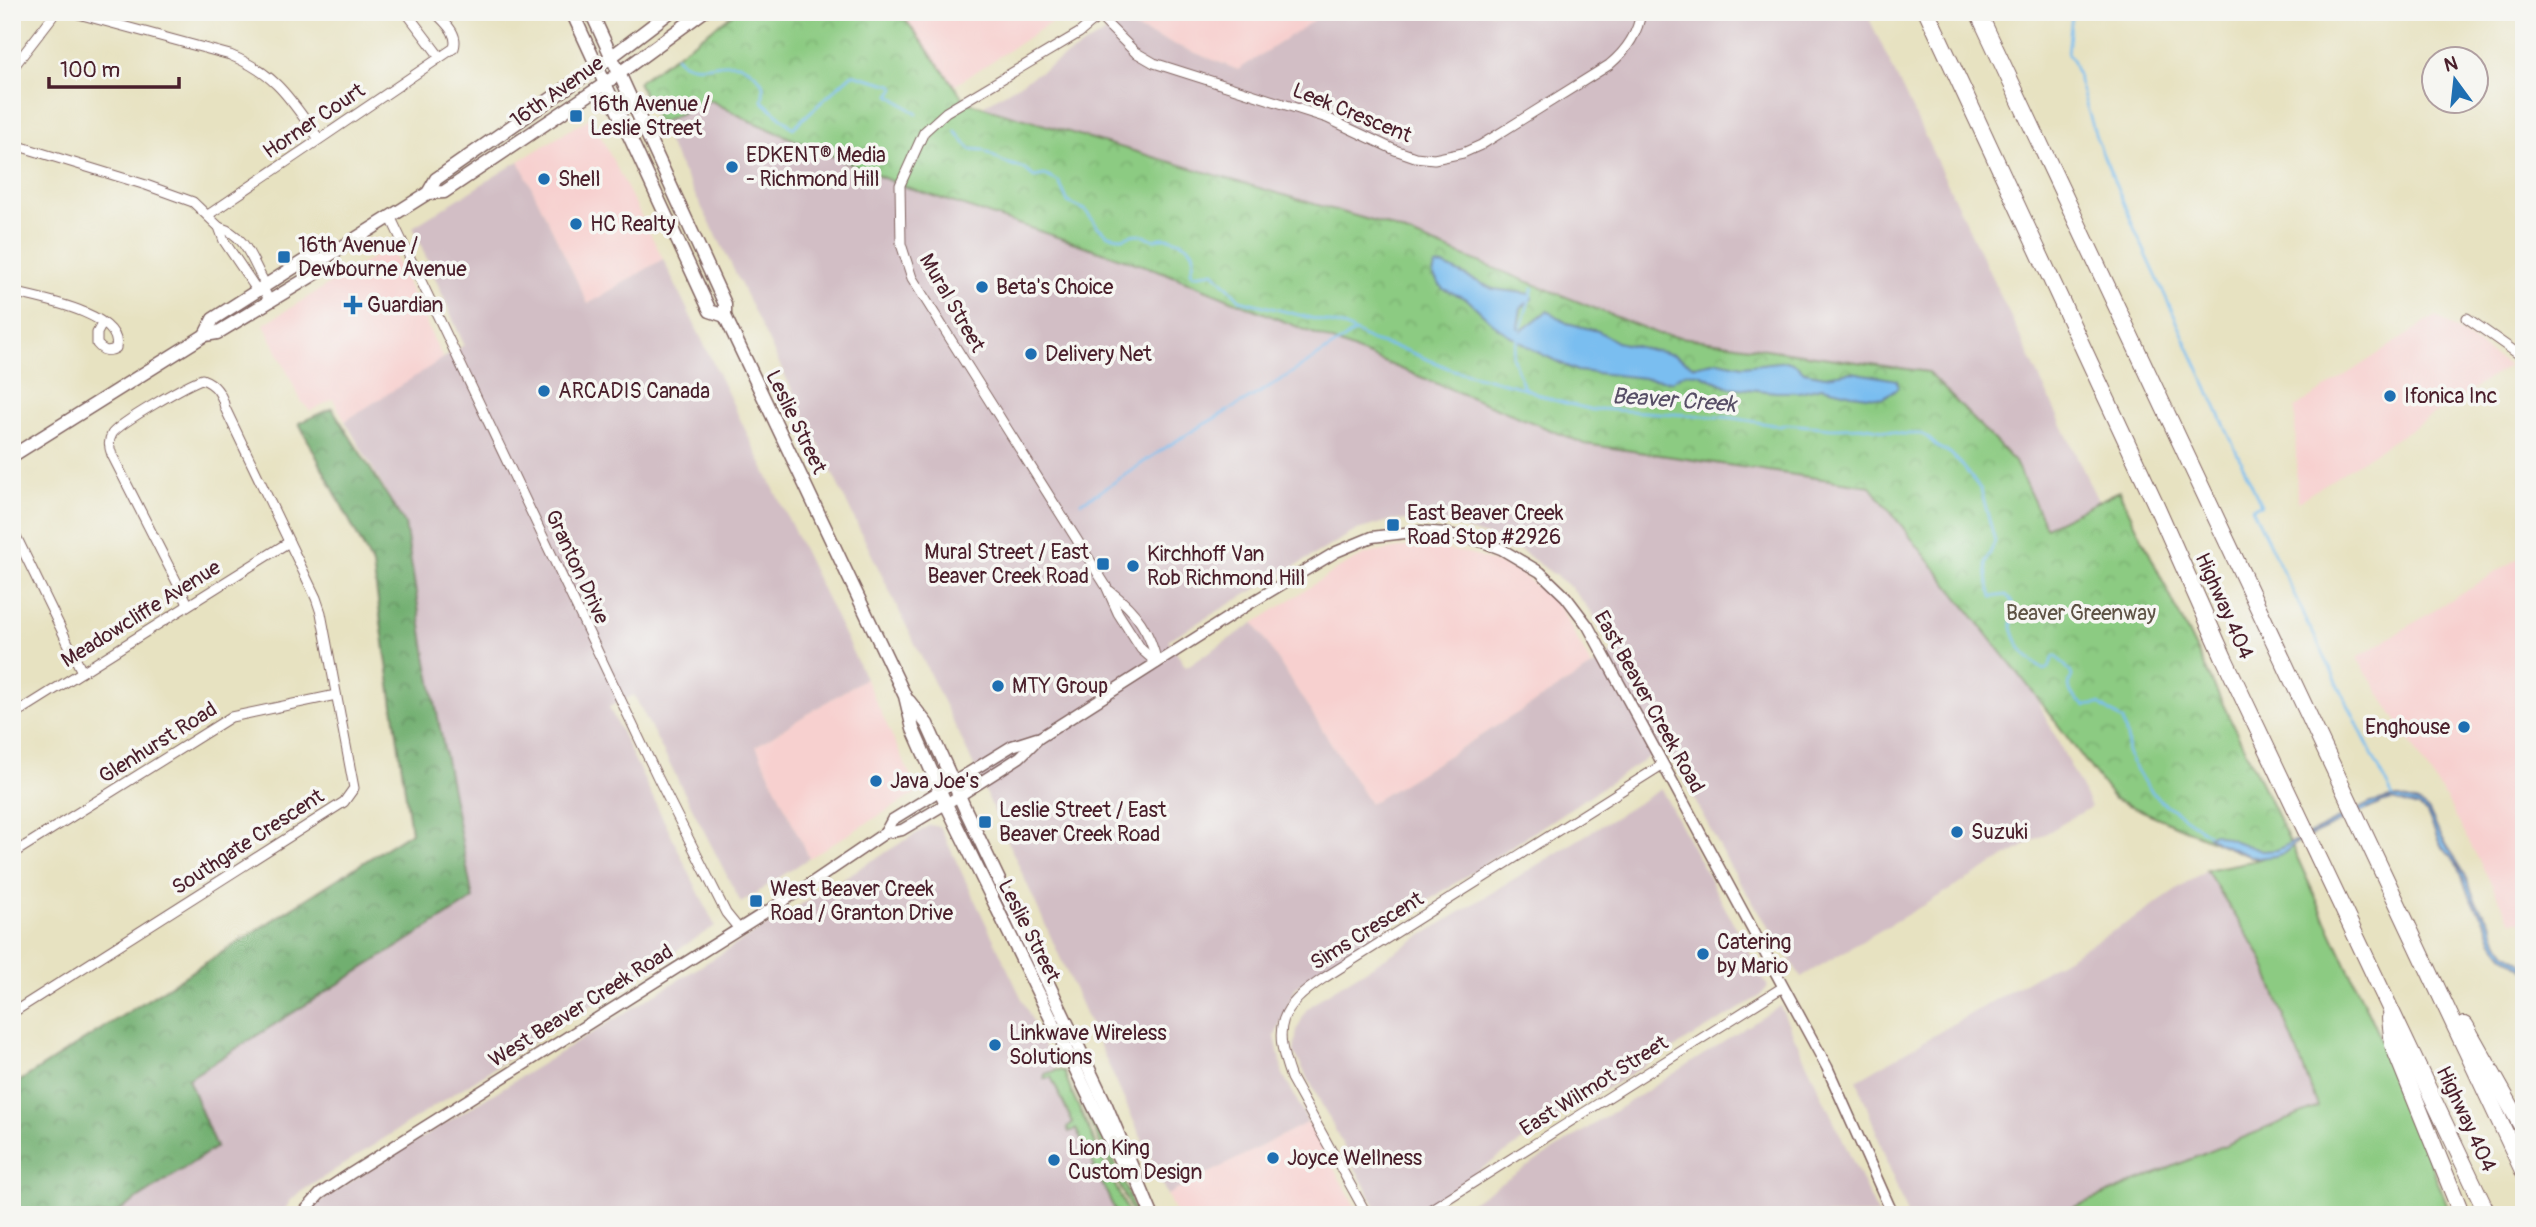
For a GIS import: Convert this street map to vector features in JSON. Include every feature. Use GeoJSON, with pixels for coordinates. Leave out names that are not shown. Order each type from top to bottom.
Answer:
{"type":"FeatureCollection","features":[{"type":"Feature","properties":{"kind":"highway","name":"Highway 404"},"geometry":{"type":"LineString","coordinates":[[1978,12],[2524,1173]]}},
{"type":"Feature","properties":{"kind":"highway","name":"Highway 404"},"geometry":{"type":"LineString","coordinates":[[1928,14],[2224,658],[2488,1215]]}},
{"type":"Feature","properties":{"kind":"highway"},"geometry":{"type":"LineString","coordinates":[[2405,921],[2524,1130]]}},
{"type":"Feature","properties":{"kind":"highway"},"geometry":{"type":"LineString","coordinates":[[2389,1006],[2393,1045],[2462,1215]]}},
{"type":"Feature","properties":{"kind":"main road","name":"Leslie Street"},"geometry":{"type":"LineString","coordinates":[[572,12],[710,311],[725,316]]}},
{"type":"Feature","properties":{"kind":"main road","name":"Leslie Street"},"geometry":{"type":"LineString","coordinates":[[591,12],[725,304],[725,316],[905,696],[913,729],[946,804],[1120,1160],[1135,1176]]}},
{"type":"Feature","properties":{"kind":"main road","name":"16th Avenue"},"geometry":{"type":"LineString","coordinates":[[428,193],[436,179],[611,57],[670,12]]}},
{"type":"Feature","properties":{"kind":"main road","name":"16th Avenue"},"geometry":{"type":"LineString","coordinates":[[205,335],[214,319],[307,259],[320,261],[428,193],[444,192],[606,83],[703,12]]}},
{"type":"Feature","properties":{"kind":"main road","name":"16th Avenue"},"geometry":{"type":"LineString","coordinates":[[12,456],[205,335],[217,333],[270,303],[318,272],[320,261]]}},
{"type":"Feature","properties":{"kind":"main road","name":"Leslie Street"},"geometry":{"type":"LineString","coordinates":[[905,696],[927,724],[1106,1105],[1152,1215]]}},
{"type":"Feature","properties":{"kind":"street"},"geometry":{"type":"LineString","coordinates":[[12,69],[56,12]]}},
{"type":"Feature","properties":{"kind":"street"},"geometry":{"type":"LineString","coordinates":[[71,12],[230,55],[252,64],[282,89],[319,139]]}},
{"type":"Feature","properties":{"kind":"street"},"geometry":{"type":"LineString","coordinates":[[406,12],[440,57],[454,48],[456,43],[453,34],[435,12]]}},
{"type":"Feature","properties":{"kind":"street","name":"Leek Crescent"},"geometry":{"type":"LineString","coordinates":[[1102,15],[1135,52],[1154,63],[1327,118],[1415,157],[1434,159],[1463,153],[1481,145],[1609,65],[1632,40],[1642,12]]}},
{"type":"Feature","properties":{"kind":"street","name":"Mural Street"},"geometry":{"type":"LineString","coordinates":[[1102,15],[1079,33],[946,111],[924,132],[900,185],[901,244],[912,278],[1109,590],[1130,606],[1152,642],[1157,663]]}},
{"type":"Feature","properties":{"kind":"street","name":"Horner Court"},"geometry":{"type":"LineString","coordinates":[[208,215],[440,57]]}},
{"type":"Feature","properties":{"kind":"street"},"geometry":{"type":"LineString","coordinates":[[12,144],[193,202],[219,227],[224,241],[255,287],[262,288]]}},
{"type":"Feature","properties":{"kind":"street","name":"Granton Drive"},"geometry":{"type":"LineString","coordinates":[[390,216],[658,778],[726,913],[739,929]]}},
{"type":"Feature","properties":{"kind":"street"},"geometry":{"type":"LineString","coordinates":[[219,227],[233,231],[242,241],[264,282],[262,288],[270,303]]}},
{"type":"Feature","properties":{"kind":"street"},"geometry":{"type":"LineString","coordinates":[[12,292],[74,307],[89,313],[102,324]]}},
{"type":"Feature","properties":{"kind":"street"},"geometry":{"type":"LineString","coordinates":[[2467,318],[2524,358]]}},
{"type":"Feature","properties":{"kind":"street","name":"Southgate Crescent"},"geometry":{"type":"LineString","coordinates":[[12,1013],[344,802],[354,788],[321,613],[307,578],[225,408],[223,397],[211,383],[202,379],[123,424],[113,432],[109,449],[188,604]]}},
{"type":"Feature","properties":{"kind":"street"},"geometry":{"type":"LineString","coordinates":[[12,528],[82,672]]}},
{"type":"Feature","properties":{"kind":"street","name":"East Beaver Creek Road"},"geometry":{"type":"LineString","coordinates":[[946,804],[1020,757],[1039,738],[1249,604],[1336,552],[1372,537],[1421,531],[1480,541],[1521,559],[1540,572],[1566,597],[1588,626],[1842,1099],[1893,1215]]}},
{"type":"Feature","properties":{"kind":"street","name":"Meadowcliffe Avenue"},"geometry":{"type":"LineString","coordinates":[[12,716],[289,542]]}},
{"type":"Feature","properties":{"kind":"street","name":"Glenhurst Road"},"geometry":{"type":"LineString","coordinates":[[12,854],[231,717],[336,695]]}},
{"type":"Feature","properties":{"kind":"street","name":"East Beaver Creek Road"},"geometry":{"type":"LineString","coordinates":[[954,782],[1012,746],[1039,738]]}},
{"type":"Feature","properties":{"kind":"street","name":"Sims Crescent"},"geometry":{"type":"LineString","coordinates":[[1367,1215],[1291,1078],[1283,1056],[1280,1034],[1288,1008],[1303,992],[1324,978],[1662,765]]}},
{"type":"Feature","properties":{"kind":"street","name":"West Beaver Creek Road"},"geometry":{"type":"LineString","coordinates":[[885,834],[892,820],[954,782]]}},
{"type":"Feature","properties":{"kind":"street","name":"West Beaver Creek Road"},"geometry":{"type":"LineString","coordinates":[[301,1215],[320,1194],[349,1174],[885,834],[902,830],[946,804]]}},
{"type":"Feature","properties":{"kind":"street","name":"East Wilmot Street"},"geometry":{"type":"LineString","coordinates":[[1422,1215],[1554,1126],[1783,987]]}},
{"type":"Feature","properties":{"kind":"shaded area"},"geometry":{"type":"Polygon","coordinates":[[[900,12],[1067,12],[954,86],[900,12]]]}},
{"type":"Feature","properties":{"kind":"shaded area"},"geometry":{"type":"Polygon","coordinates":[[[1111,12],[1321,12],[1323,15],[1238,70],[1121,23],[1111,12]]]}},
{"type":"Feature","properties":{"kind":"shaded area"},"geometry":{"type":"Polygon","coordinates":[[[1321,12],[1866,12],[2098,501],[2047,527],[2015,462],[1928,372],[1659,334],[1386,225],[981,107],[1121,23],[1238,70],[1322,15],[1321,12]]]}},
{"type":"Feature","properties":{"kind":"shaded area"},"geometry":{"type":"Polygon","coordinates":[[[709,100],[748,120],[900,185],[1163,272],[1585,444],[1870,486],[2033,692],[2091,807],[1801,977],[1732,870],[1666,746],[1296,987],[1275,1036],[1283,1074],[1308,1122],[1167,1195],[967,751],[725,252],[658,124],[709,100]],[[1393,520],[1357,530],[1168,640],[1186,667],[1254,623],[1370,804],[1619,648],[1571,587],[1512,544],[1442,523],[1393,520]]]}},
{"type":"Feature","properties":{"kind":"shaded area"},"geometry":{"type":"Polygon","coordinates":[[[591,117],[663,259],[588,304],[519,161],[591,117]]]}},
{"type":"Feature","properties":{"kind":"shaded area"},"geometry":{"type":"Polygon","coordinates":[[[519,161],[588,304],[663,259],[865,678],[756,746],[809,858],[741,903],[634,695],[609,707],[715,926],[299,1193],[290,1201],[282,1215],[113,1215],[215,1147],[187,1079],[473,899],[426,656],[405,524],[345,421],[464,345],[413,227],[519,161]]]}},
{"type":"Feature","properties":{"kind":"shaded area"},"geometry":{"type":"Polygon","coordinates":[[[383,251],[392,251],[443,359],[345,421],[333,399],[310,411],[301,401],[264,324],[383,251]]]}},
{"type":"Feature","properties":{"kind":"shaded area"},"geometry":{"type":"Polygon","coordinates":[[[2436,316],[2509,366],[2297,502],[2295,408],[2436,316]]]}},
{"type":"Feature","properties":{"kind":"shaded area"},"geometry":{"type":"Polygon","coordinates":[[[1416,545],[1468,553],[1518,571],[1559,605],[1592,667],[1370,804],[1254,623],[1366,554],[1416,545]]]}},
{"type":"Feature","properties":{"kind":"shaded area"},"geometry":{"type":"Polygon","coordinates":[[[2524,555],[2524,921],[2511,921],[2448,802],[2357,658],[2524,555]]]}},
{"type":"Feature","properties":{"kind":"shaded area"},"geometry":{"type":"Polygon","coordinates":[[[865,678],[918,792],[809,858],[756,746],[865,678]]]}},
{"type":"Feature","properties":{"kind":"shaded area"},"geometry":{"type":"Polygon","coordinates":[[[1661,789],[1768,987],[1759,997],[1551,1122],[1413,1215],[1380,1215],[1294,1052],[1297,1030],[1306,1010],[1323,996],[1661,789]]]}},
{"type":"Feature","properties":{"kind":"shaded area"},"geometry":{"type":"Polygon","coordinates":[[[930,825],[940,827],[1125,1215],[308,1215],[316,1204],[353,1180],[930,825]]]}},
{"type":"Feature","properties":{"kind":"shaded area"},"geometry":{"type":"Polygon","coordinates":[[[2206,870],[2262,958],[2318,1107],[2055,1215],[1907,1215],[1857,1080],[2137,917],[2206,870]]]}},
{"type":"Feature","properties":{"kind":"shaded area"},"geometry":{"type":"Polygon","coordinates":[[[1780,1006],[1878,1215],[1451,1215],[1780,1006]]]}},
{"type":"Feature","properties":{"kind":"shaded area"},"geometry":{"type":"Polygon","coordinates":[[[1308,1122],[1360,1215],[1176,1215],[1167,1195],[1308,1122]]]}},
{"type":"Feature","properties":{"kind":"green space","name":"Beaver Greenway"},"geometry":{"type":"Polygon","coordinates":[[[736,12],[900,12],[966,102],[1386,225],[1659,334],[1928,372],[2015,462],[2046,527],[2119,491],[2292,846],[2257,860],[2114,799],[1870,486],[1585,444],[1163,272],[900,185],[748,120],[710,100],[658,124],[638,82],[736,12]]]}},
{"type":"Feature","properties":{"kind":"green space"},"geometry":{"type":"Polygon","coordinates":[[[332,408],[405,524],[426,656],[473,899],[188,1079],[216,1147],[113,1215],[12,1215],[12,1086],[411,832],[373,566],[299,423],[332,408]]]}},
{"type":"Feature","properties":{"kind":"green space"},"geometry":{"type":"Polygon","coordinates":[[[2292,846],[2388,1056],[2451,1215],[2055,1215],[2318,1107],[2262,958],[2206,870],[2257,860],[2292,846]]]}},
{"type":"Feature","properties":{"kind":"green space"},"geometry":{"type":"Polygon","coordinates":[[[1064,1071],[1129,1215],[1117,1215],[1098,1174],[1091,1177],[1088,1171],[1095,1167],[1076,1129],[1069,1132],[1067,1127],[1073,1123],[1051,1077],[1044,1079],[1045,1074],[1064,1071]]]}},
{"type":"Feature","properties":{"kind":"green space"},"geometry":{"type":"Polygon","coordinates":[[[1071,1073],[1122,1177],[1136,1215],[1133,1215],[1077,1093],[1071,1073]]]}},
{"type":"Feature","properties":{"kind":"water"},"geometry":{"type":"Polygon","coordinates":[[[1443,265],[1493,289],[1531,294],[1532,299],[1521,308],[1518,327],[1521,331],[1547,311],[1567,323],[1598,331],[1617,342],[1674,355],[1694,366],[1718,361],[1743,366],[1787,361],[1804,372],[1825,376],[1852,372],[1897,380],[1898,387],[1883,398],[1822,387],[1799,392],[1776,392],[1729,387],[1699,374],[1685,373],[1672,381],[1577,371],[1537,352],[1498,328],[1467,299],[1443,289],[1433,275],[1435,266],[1443,265]]]}},
{"type":"Feature","properties":{"kind":"water"},"geometry":{"type":"Polygon","coordinates":[[[2396,797],[2418,803],[2429,811],[2463,871],[2476,902],[2491,924],[2497,940],[2507,953],[2524,964],[2524,969],[2504,955],[2493,941],[2468,893],[2459,868],[2439,842],[2427,813],[2418,807],[2393,800],[2381,803],[2297,842],[2284,853],[2275,856],[2258,858],[2247,855],[2208,836],[2213,833],[2262,851],[2277,850],[2371,803],[2396,797]]]}},
{"type":"Feature","properties":{"kind":"waterway"},"geometry":{"type":"LineString","coordinates":[[2072,12],[2068,55],[2072,58],[2097,140],[2135,230],[2261,505],[2252,508],[2393,797]]}},
{"type":"Feature","properties":{"kind":"waterway","name":"Beaver Creek"},"geometry":{"type":"LineString","coordinates":[[676,57],[690,66],[731,63],[749,69],[762,82],[762,101],[793,128],[852,74],[892,85],[895,88],[890,95],[917,114]]}},
{"type":"Feature","properties":{"kind":"waterway","name":"Beaver Creek"},"geometry":{"type":"LineString","coordinates":[[955,131],[970,149],[983,150],[1003,162],[1025,169],[1034,177],[1045,175],[1059,182],[1068,202],[1085,210],[1108,235],[1124,238],[1140,234],[1155,240],[1165,238],[1183,243],[1194,255],[1191,271],[1193,275],[1214,272],[1240,300],[1346,327],[1372,341],[1405,350],[1453,370],[1524,388],[1553,400],[1593,410],[1733,418],[1780,426],[1868,427],[1927,437],[1939,448],[1950,453],[1981,490],[1995,541],[1986,563],[1987,578],[1992,597],[2006,595],[2012,603],[2012,626],[2021,649],[2044,670],[2054,656],[2057,657],[2070,671],[2070,690],[2077,700],[2085,706],[2099,704],[2123,721],[2128,742],[2127,753],[2141,778],[2158,799],[2208,834]]}},
{"type":"Feature","properties":{"kind":"waterway"},"geometry":{"type":"LineString","coordinates":[[1520,331],[1533,288]]}},
{"type":"Feature","properties":{"kind":"waterway"},"geometry":{"type":"LineString","coordinates":[[1081,502],[1355,332]]}},
{"type":"Feature","properties":{"kind":"waterway"},"geometry":{"type":"LineString","coordinates":[[1518,338],[1512,356],[1524,388]]}},
{"type":"Feature","properties":{"kind":"place","name":"16th Avenue / Leslie Street"},"geometry":{"type":"Point","coordinates":[576,116]}},
{"type":"Feature","properties":{"kind":"place","name":"EDKENT® Media - Richmond Hill"},"geometry":{"type":"Point","coordinates":[732,167]}},
{"type":"Feature","properties":{"kind":"place","name":"Shell"},"geometry":{"type":"Point","coordinates":[544,179]}},
{"type":"Feature","properties":{"kind":"place","name":"HC Realty"},"geometry":{"type":"Point","coordinates":[576,224]}},
{"type":"Feature","properties":{"kind":"place","name":"16th Avenue / Dewbourne Avenue"},"geometry":{"type":"Point","coordinates":[284,257]}},
{"type":"Feature","properties":{"kind":"place","name":"Beta's Choice"},"geometry":{"type":"Point","coordinates":[982,287]}},
{"type":"Feature","properties":{"kind":"place","name":"Guardian"},"geometry":{"type":"Point","coordinates":[353,305]}},
{"type":"Feature","properties":{"kind":"place","name":"Delivery Net"},"geometry":{"type":"Point","coordinates":[1031,354]}},
{"type":"Feature","properties":{"kind":"place","name":"ARCADIS Canada"},"geometry":{"type":"Point","coordinates":[544,391]}},
{"type":"Feature","properties":{"kind":"place","name":"Ifonica Inc"},"geometry":{"type":"Point","coordinates":[2390,396]}},
{"type":"Feature","properties":{"kind":"place","name":"East Beaver Creek Road Stop #2926"},"geometry":{"type":"Point","coordinates":[1393,525]}},
{"type":"Feature","properties":{"kind":"place","name":"Mural Street / East Beaver Creek Road"},"geometry":{"type":"Point","coordinates":[1103,564]}},
{"type":"Feature","properties":{"kind":"place","name":"Kirchhoff Van Rob Richmond Hill"},"geometry":{"type":"Point","coordinates":[1133,566]}},
{"type":"Feature","properties":{"kind":"place","name":"MTY Group"},"geometry":{"type":"Point","coordinates":[998,686]}},
{"type":"Feature","properties":{"kind":"place","name":"Enghouse"},"geometry":{"type":"Point","coordinates":[2464,727]}},
{"type":"Feature","properties":{"kind":"place","name":"Java Joe's"},"geometry":{"type":"Point","coordinates":[876,781]}},
{"type":"Feature","properties":{"kind":"place","name":"Leslie Street / East Beaver Creek Road"},"geometry":{"type":"Point","coordinates":[985,822]}},
{"type":"Feature","properties":{"kind":"place","name":"Suzuki"},"geometry":{"type":"Point","coordinates":[1957,832]}},
{"type":"Feature","properties":{"kind":"place","name":"West Beaver Creek Road / Granton Drive"},"geometry":{"type":"Point","coordinates":[756,901]}},
{"type":"Feature","properties":{"kind":"place","name":"Catering by Mario"},"geometry":{"type":"Point","coordinates":[1703,954]}},
{"type":"Feature","properties":{"kind":"place","name":"Linkwave Wireless Solutions"},"geometry":{"type":"Point","coordinates":[995,1045]}},
{"type":"Feature","properties":{"kind":"place","name":"Joyce Wellness"},"geometry":{"type":"Point","coordinates":[1273,1158]}},
{"type":"Feature","properties":{"kind":"place","name":"Lion King Custom Design"},"geometry":{"type":"Point","coordinates":[1054,1160]}}]}
